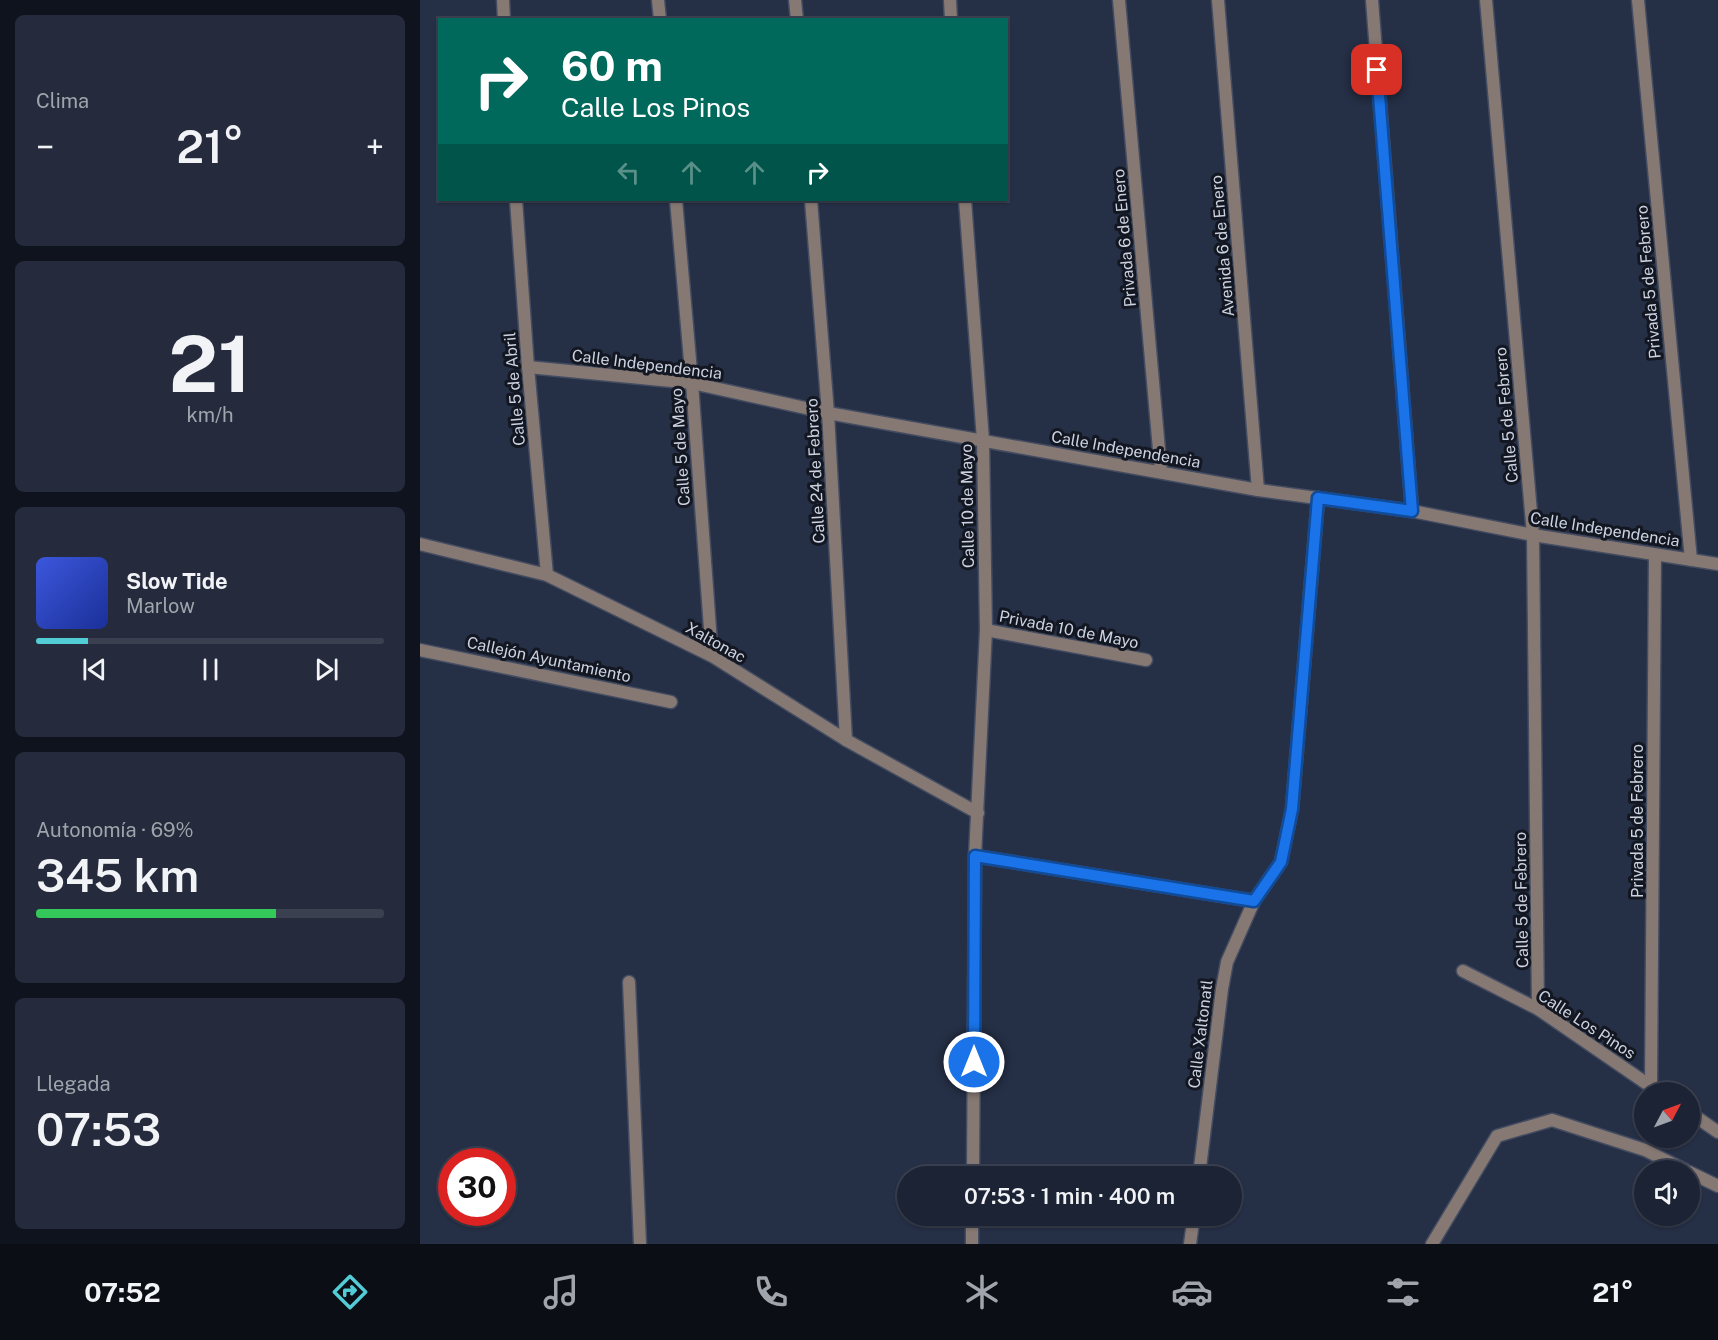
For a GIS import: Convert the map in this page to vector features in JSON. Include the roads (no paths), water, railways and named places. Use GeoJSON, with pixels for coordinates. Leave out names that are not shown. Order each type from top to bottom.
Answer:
{"type":"FeatureCollection","features":[{"type":"Feature","properties":{"kind":"street"},"geometry":{"type":"LineString","coordinates":[[503,0],[504,18]]}},
{"type":"Feature","properties":{"kind":"street"},"geometry":{"type":"LineString","coordinates":[[658,0],[660,18]]}},
{"type":"Feature","properties":{"kind":"street"},"geometry":{"type":"LineString","coordinates":[[795,0],[797,18]]}},
{"type":"Feature","properties":{"kind":"street"},"geometry":{"type":"LineString","coordinates":[[950,0],[951,18]]}},
{"type":"Feature","properties":{"kind":"street","name":"Privada 6 de Enero"},"geometry":{"type":"LineString","coordinates":[[1119,0],[1161,472]]}},
{"type":"Feature","properties":{"kind":"street","name":"Avenida 6 de Enero"},"geometry":{"type":"LineString","coordinates":[[1218,0],[1258,490]]}},
{"type":"Feature","properties":{"kind":"street"},"geometry":{"type":"LineString","coordinates":[[1372,0],[1412,511]]}},
{"type":"Feature","properties":{"kind":"street","name":"Calle 5 de Febrero"},"geometry":{"type":"LineString","coordinates":[[1486,0],[1533,535],[1538,1009]]}},
{"type":"Feature","properties":{"kind":"street","name":"Privada 5 de Febrero"},"geometry":{"type":"LineString","coordinates":[[1638,0],[1691,560]]}},
{"type":"Feature","properties":{"kind":"street","name":"Calle 5 de Abril"},"geometry":{"type":"LineString","coordinates":[[516,201],[547,575]]}},
{"type":"Feature","properties":{"kind":"street","name":"Calle 5 de Mayo"},"geometry":{"type":"LineString","coordinates":[[676,201],[712,656]]}},
{"type":"Feature","properties":{"kind":"street","name":"Calle 24 de Febrero"},"geometry":{"type":"LineString","coordinates":[[811,201],[828,412],[846,740]]}},
{"type":"Feature","properties":{"kind":"street","name":"Calle 10 de Mayo"},"geometry":{"type":"LineString","coordinates":[[965,201],[983,440],[986,630],[975,856],[973,1166]]}},
{"type":"Feature","properties":{"kind":"street","name":"Calle Independencia"},"geometry":{"type":"LineString","coordinates":[[528,367],[692,383],[828,412],[1258,490],[1412,511],[1533,535],[1718,564]]}},
{"type":"Feature","properties":{"kind":"street"},"geometry":{"type":"LineString","coordinates":[[975,856],[1254,901],[1281,862],[1292,809],[1318,498]]}},
{"type":"Feature","properties":{"kind":"street","name":"Xaltonac"},"geometry":{"type":"LineString","coordinates":[[420,544],[547,575],[712,656],[846,740],[978,813]]}},
{"type":"Feature","properties":{"kind":"street","name":"Privada 5 de Febrero"},"geometry":{"type":"LineString","coordinates":[[1655,555],[1655,1082]]}},
{"type":"Feature","properties":{"kind":"street","name":"Privada 10 de Mayo"},"geometry":{"type":"LineString","coordinates":[[986,630],[1146,660]]}},
{"type":"Feature","properties":{"kind":"street","name":"Callejón Ayuntamiento"},"geometry":{"type":"LineString","coordinates":[[420,650],[671,702]]}},
{"type":"Feature","properties":{"kind":"street","name":"Calle Xaltonatl"},"geometry":{"type":"LineString","coordinates":[[1200,1166],[1227,962],[1254,901]]}},
{"type":"Feature","properties":{"kind":"street","name":"Calle Los Pinos"},"geometry":{"type":"LineString","coordinates":[[1463,971],[1538,1009],[1645,1082]]}},
{"type":"Feature","properties":{"kind":"street"},"geometry":{"type":"LineString","coordinates":[[629,982],[640,1244]]}},
{"type":"Feature","properties":{"kind":"street"},"geometry":{"type":"LineString","coordinates":[[1432,1244],[1497,1136],[1552,1120],[1644,1149],[1666,1160]]}},
{"type":"Feature","properties":{"kind":"street"},"geometry":{"type":"LineString","coordinates":[[1700,1120],[1718,1132]]}},
{"type":"Feature","properties":{"kind":"street"},"geometry":{"type":"LineString","coordinates":[[1700,1177],[1718,1186]]}},
{"type":"Feature","properties":{"kind":"street"},"geometry":{"type":"LineString","coordinates":[[972,1226],[972,1244]]}},
{"type":"Feature","properties":{"kind":"street"},"geometry":{"type":"LineString","coordinates":[[1190,1244],[1192,1226]]}}]}
